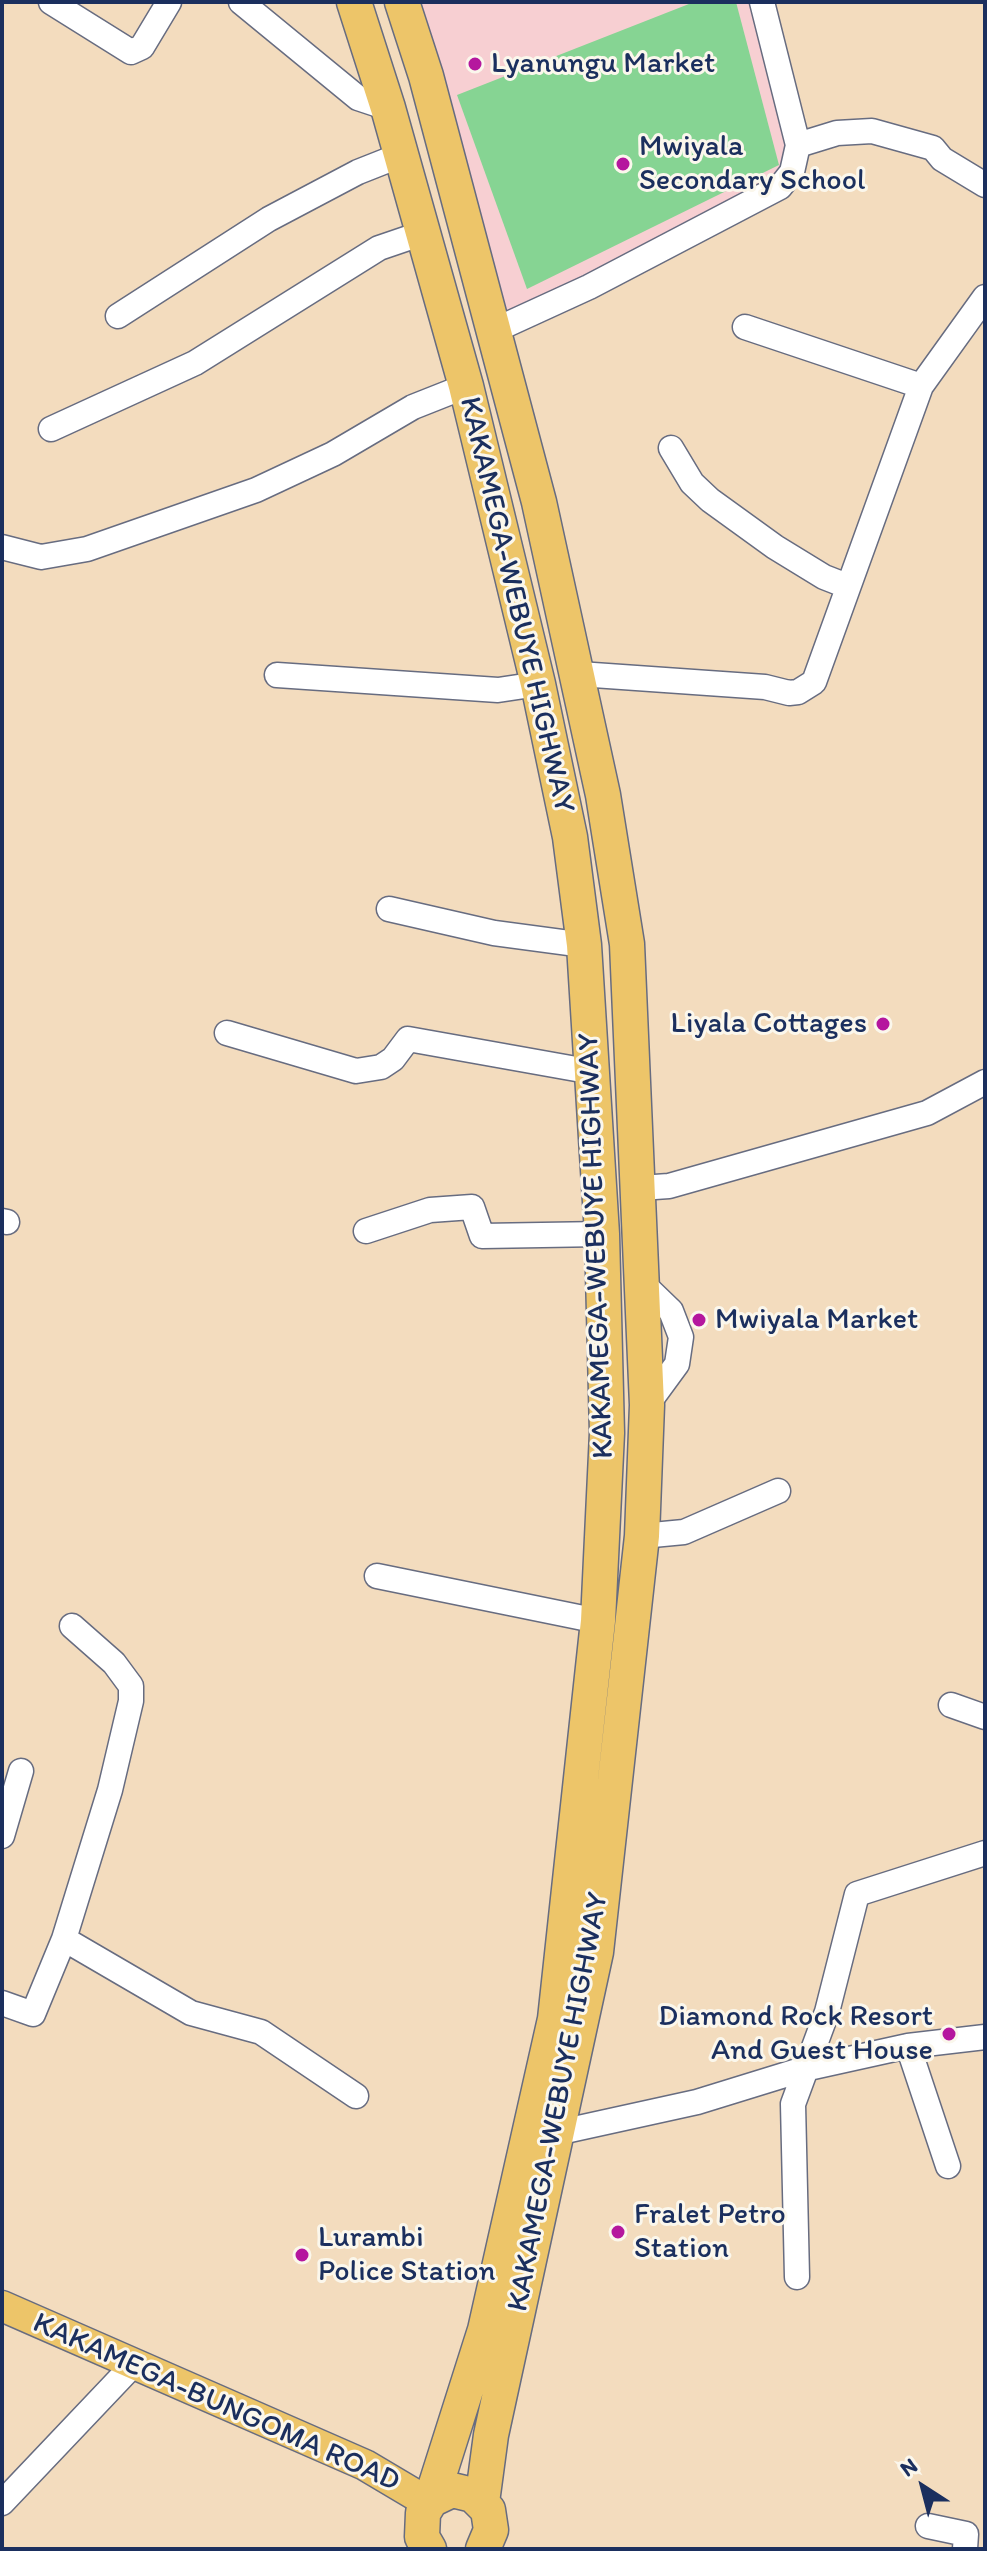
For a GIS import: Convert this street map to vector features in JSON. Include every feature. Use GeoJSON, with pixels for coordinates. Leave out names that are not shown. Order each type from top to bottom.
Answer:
{"type":"FeatureCollection","features":[{"type":"Feature","properties":{"kind":"highway","name":"KAKAMEGA-WEBUYE HIGHWAY"},"geometry":{"type":"LineString","coordinates":[[354,2],[388,108],[466,386],[538,684],[570,837],[584,945],[602,1234],[607,1433],[598,1621],[555,2019],[485,2330],[421,2525],[428,2549]]}},
{"type":"Feature","properties":{"kind":"highway","name":"KAKAMEGA-WEBUYE HIGHWAY"},"geometry":{"type":"LineString","coordinates":[[402,2],[426,76],[539,502],[579,674],[627,944],[640,1188],[647,1405],[642,1536],[596,1952],[491,2435],[482,2502],[491,2520],[489,2540],[483,2549]]}},
{"type":"Feature","properties":{"kind":"highway"},"geometry":{"type":"LineString","coordinates":[[430,2502],[452,2490],[463,2491],[482,2502]]}},
{"type":"Feature","properties":{"kind":"main road","name":"KAKAMEGA-BUNGOMA ROAD"},"geometry":{"type":"LineString","coordinates":[[2,2306],[365,2465],[430,2502]]}},
{"type":"Feature","properties":{"kind":"street"},"geometry":{"type":"LineString","coordinates":[[51,2],[131,52],[142,47],[169,2]]}},
{"type":"Feature","properties":{"kind":"street"},"geometry":{"type":"LineString","coordinates":[[241,2],[358,98],[388,108]]}},
{"type":"Feature","properties":{"kind":"street"},"geometry":{"type":"LineString","coordinates":[[493,331],[589,287],[780,187],[792,172],[798,145],[762,2]]}},
{"type":"Feature","properties":{"kind":"street"},"geometry":{"type":"LineString","coordinates":[[798,145],[837,133],[872,131],[933,148],[942,159],[985,185]]}},
{"type":"Feature","properties":{"kind":"street"},"geometry":{"type":"LineString","coordinates":[[118,316],[269,219],[358,172],[401,155]]}},
{"type":"Feature","properties":{"kind":"street"},"geometry":{"type":"LineString","coordinates":[[51,429],[195,363],[379,248],[423,233]]}},
{"type":"Feature","properties":{"kind":"street"},"geometry":{"type":"LineString","coordinates":[[579,674],[798,692],[814,682],[921,386],[985,297]]}},
{"type":"Feature","properties":{"kind":"street"},"geometry":{"type":"LineString","coordinates":[[745,327],[921,386]]}},
{"type":"Feature","properties":{"kind":"street"},"geometry":{"type":"LineString","coordinates":[[2,547],[41,557],[101,545],[256,490],[333,454],[413,407],[466,386]]}},
{"type":"Feature","properties":{"kind":"street"},"geometry":{"type":"LineString","coordinates":[[671,448],[692,483],[737,520],[824,577],[847,586]]}},
{"type":"Feature","properties":{"kind":"street"},"geometry":{"type":"LineString","coordinates":[[277,675],[498,690],[538,684]]}},
{"type":"Feature","properties":{"kind":"street"},"geometry":{"type":"LineString","coordinates":[[389,909],[494,933],[584,945]]}},
{"type":"Feature","properties":{"kind":"street"},"geometry":{"type":"LineString","coordinates":[[227,1033],[356,1071],[381,1067],[393,1059],[408,1039],[593,1072]]}},
{"type":"Feature","properties":{"kind":"street"},"geometry":{"type":"LineString","coordinates":[[640,1188],[669,1186],[927,1113],[985,1082]]}},
{"type":"Feature","properties":{"kind":"street"},"geometry":{"type":"LineString","coordinates":[[366,1231],[430,1210],[472,1207],[482,1236],[602,1234]]}},
{"type":"Feature","properties":{"kind":"street"},"geometry":{"type":"LineString","coordinates":[[642,1536],[684,1532],[778,1491]]}},
{"type":"Feature","properties":{"kind":"street"},"geometry":{"type":"LineString","coordinates":[[377,1576],[598,1621]]}},
{"type":"Feature","properties":{"kind":"street"},"geometry":{"type":"LineString","coordinates":[[2,2003],[33,2014],[64,1939],[110,1790],[131,1686],[114,1663],[72,1626]]}},
{"type":"Feature","properties":{"kind":"street"},"geometry":{"type":"LineString","coordinates":[[951,1705],[985,1717]]}},
{"type":"Feature","properties":{"kind":"street"},"geometry":{"type":"LineString","coordinates":[[2,1836],[21,1771]]}},
{"type":"Feature","properties":{"kind":"street"},"geometry":{"type":"LineString","coordinates":[[797,2277],[793,2104],[827,2012],[857,1894],[985,1853]]}},
{"type":"Feature","properties":{"kind":"street"},"geometry":{"type":"LineString","coordinates":[[64,1939],[191,2013],[261,2032],[356,2096]]}},
{"type":"Feature","properties":{"kind":"street"},"geometry":{"type":"LineString","coordinates":[[556,2133],[697,2102],[804,2069],[908,2046],[985,2037]]}},
{"type":"Feature","properties":{"kind":"street"},"geometry":{"type":"LineString","coordinates":[[908,2046],[948,2166]]}},
{"type":"Feature","properties":{"kind":"street"},"geometry":{"type":"LineString","coordinates":[[2,2503],[133,2365]]}},
{"type":"Feature","properties":{"kind":"street"},"geometry":{"type":"LineString","coordinates":[[928,2526],[966,2534],[965,2549]]}},
{"type":"Feature","properties":{"kind":"shaded area","name":"Mwiyala Secondary School"},"geometry":{"type":"Polygon","coordinates":[[[406,2],[761,2],[795,155],[789,172],[495,329],[406,2]]]}},
{"type":"Feature","properties":{"kind":"green space","name":"Mwiyala Secondary School"},"geometry":{"type":"Polygon","coordinates":[[[694,2],[736,2],[779,165],[527,289],[457,95],[694,2]]]}},
{"type":"Feature","properties":{"kind":"place","name":"Lyanungu Market"},"geometry":{"type":"Point","coordinates":[475,64]}},
{"type":"Feature","properties":{"kind":"place","name":"Mwiyala Secondary School"},"geometry":{"type":"Point","coordinates":[623,164]}},
{"type":"Feature","properties":{"kind":"place","name":"Liyala Cottages"},"geometry":{"type":"Point","coordinates":[883,1024]}},
{"type":"Feature","properties":{"kind":"place","name":"Mwiyala Market"},"geometry":{"type":"Point","coordinates":[699,1320]}},
{"type":"Feature","properties":{"kind":"place","name":"Diamond Rock Resort And Guest House"},"geometry":{"type":"Point","coordinates":[949,2034]}},
{"type":"Feature","properties":{"kind":"place","name":"Fralet Petro Station"},"geometry":{"type":"Point","coordinates":[618,2232]}},
{"type":"Feature","properties":{"kind":"place","name":"Lurambi Police Station"},"geometry":{"type":"Point","coordinates":[302,2255]}}]}
